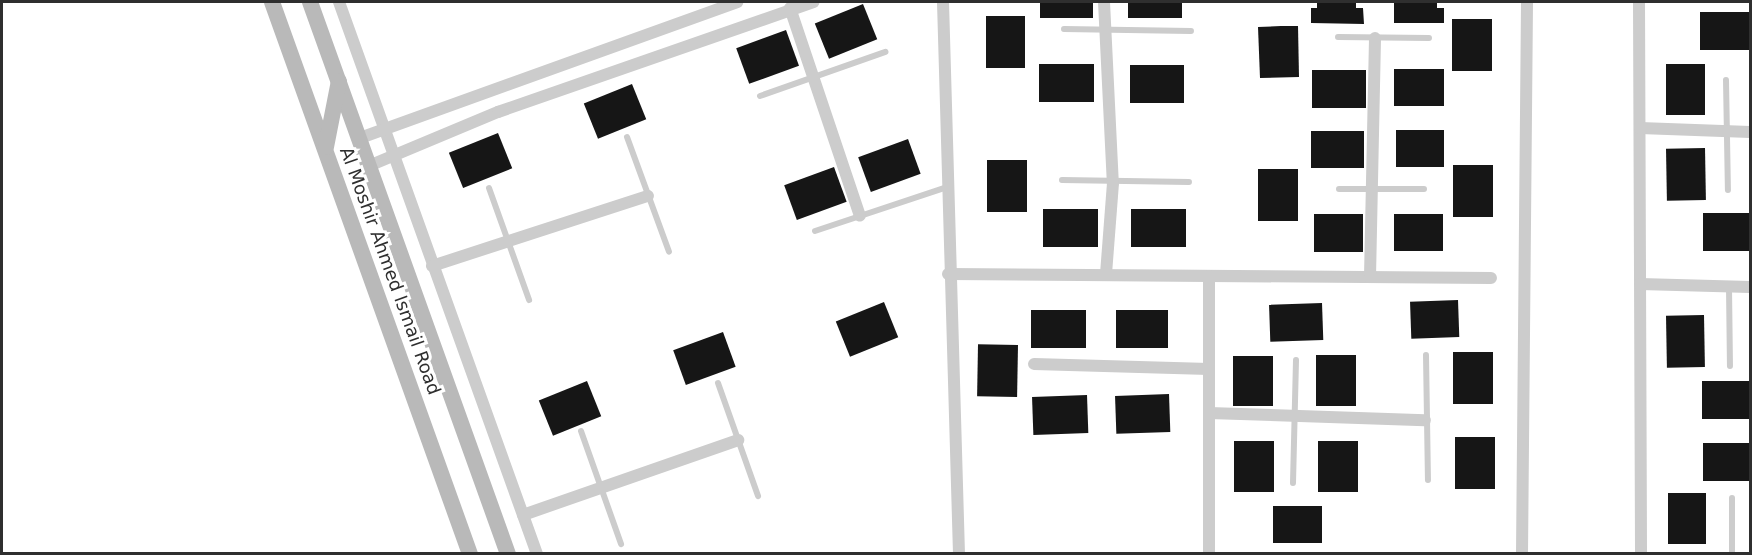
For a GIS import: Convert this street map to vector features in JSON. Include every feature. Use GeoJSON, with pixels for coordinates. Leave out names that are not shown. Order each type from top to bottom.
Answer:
{"type":"FeatureCollection","features":[{"type":"Feature","properties":{"kind":"street","name":"Al Moshir Ahmed Ismail Road"},"geometry":{"type":"LineString","coordinates":[[273,2],[470,554]]}},
{"type":"Feature","properties":{"kind":"street","name":"Al Moshir Ahmed Ismail Road"},"geometry":{"type":"LineString","coordinates":[[310,2],[371,165],[508,554]]}},
{"type":"Feature","properties":{"kind":"street"},"geometry":{"type":"LineString","coordinates":[[339,2],[537,554]]}},
{"type":"Feature","properties":{"kind":"street"},"geometry":{"type":"LineString","coordinates":[[360,138],[385,127],[737,2]]}},
{"type":"Feature","properties":{"kind":"street"},"geometry":{"type":"LineString","coordinates":[[371,165],[394,152],[813,2]]}},
{"type":"Feature","properties":{"kind":"street"},"geometry":{"type":"LineString","coordinates":[[943,2],[948,274],[959,554]]}},
{"type":"Feature","properties":{"kind":"street"},"geometry":{"type":"LineString","coordinates":[[1104,2],[1113,183],[1106,274]]}},
{"type":"Feature","properties":{"kind":"street"},"geometry":{"type":"LineString","coordinates":[[1522,554],[1527,2]]}},
{"type":"Feature","properties":{"kind":"street"},"geometry":{"type":"LineString","coordinates":[[1638,2],[1641,554]]}},
{"type":"Feature","properties":{"kind":"street"},"geometry":{"type":"LineString","coordinates":[[790,9],[860,216]]}},
{"type":"Feature","properties":{"kind":"street"},"geometry":{"type":"LineString","coordinates":[[1370,278],[1369,189],[1375,38]]}},
{"type":"Feature","properties":{"kind":"street"},"geometry":{"type":"LineString","coordinates":[[325,148],[339,80]]}},
{"type":"Feature","properties":{"kind":"street"},"geometry":{"type":"LineString","coordinates":[[1640,128],[1750,132]]}},
{"type":"Feature","properties":{"kind":"street"},"geometry":{"type":"LineString","coordinates":[[432,266],[509,243],[648,196]]}},
{"type":"Feature","properties":{"kind":"street"},"geometry":{"type":"LineString","coordinates":[[948,274],[1491,278]]}},
{"type":"Feature","properties":{"kind":"street"},"geometry":{"type":"LineString","coordinates":[[1209,276],[1209,554]]}},
{"type":"Feature","properties":{"kind":"street"},"geometry":{"type":"LineString","coordinates":[[1640,284],[1750,287]]}},
{"type":"Feature","properties":{"kind":"street"},"geometry":{"type":"LineString","coordinates":[[1034,364],[1209,369]]}},
{"type":"Feature","properties":{"kind":"street"},"geometry":{"type":"LineString","coordinates":[[1209,413],[1425,420]]}},
{"type":"Feature","properties":{"kind":"street"},"geometry":{"type":"LineString","coordinates":[[523,514],[738,440]]}},
{"type":"Feature","properties":{"kind":"lane"},"geometry":{"type":"LineString","coordinates":[[1064,29],[1104,32],[1191,31]]}},
{"type":"Feature","properties":{"kind":"lane"},"geometry":{"type":"LineString","coordinates":[[1338,37],[1429,38]]}},
{"type":"Feature","properties":{"kind":"lane"},"geometry":{"type":"LineString","coordinates":[[760,96],[885,52]]}},
{"type":"Feature","properties":{"kind":"lane"},"geometry":{"type":"LineString","coordinates":[[1726,80],[1728,190]]}},
{"type":"Feature","properties":{"kind":"lane"},"geometry":{"type":"LineString","coordinates":[[627,137],[669,252]]}},
{"type":"Feature","properties":{"kind":"lane"},"geometry":{"type":"LineString","coordinates":[[1062,180],[1113,183],[1189,182]]}},
{"type":"Feature","properties":{"kind":"lane"},"geometry":{"type":"LineString","coordinates":[[815,231],[947,187]]}},
{"type":"Feature","properties":{"kind":"lane"},"geometry":{"type":"LineString","coordinates":[[489,188],[529,300]]}},
{"type":"Feature","properties":{"kind":"lane"},"geometry":{"type":"LineString","coordinates":[[1339,189],[1424,189]]}},
{"type":"Feature","properties":{"kind":"lane"},"geometry":{"type":"LineString","coordinates":[[1729,287],[1730,366]]}},
{"type":"Feature","properties":{"kind":"lane"},"geometry":{"type":"LineString","coordinates":[[1426,355],[1425,420],[1428,480]]}},
{"type":"Feature","properties":{"kind":"lane"},"geometry":{"type":"LineString","coordinates":[[1293,483],[1296,360]]}},
{"type":"Feature","properties":{"kind":"lane"},"geometry":{"type":"LineString","coordinates":[[718,383],[758,496]]}},
{"type":"Feature","properties":{"kind":"lane"},"geometry":{"type":"LineString","coordinates":[[581,431],[621,544]]}},
{"type":"Feature","properties":{"kind":"lane"},"geometry":{"type":"LineString","coordinates":[[1731,554],[1732,498]]}},
{"type":"Feature","properties":{"kind":"building"},"geometry":{"type":"Polygon","coordinates":[[[1093,2],[1093,18],[1040,18],[1040,3],[1093,2]]]}},
{"type":"Feature","properties":{"kind":"building"},"geometry":{"type":"Polygon","coordinates":[[[1128,2],[1182,2],[1182,18],[1128,18],[1128,2]]]}},
{"type":"Feature","properties":{"kind":"building"},"geometry":{"type":"Polygon","coordinates":[[[1317,2],[1356,2],[1356,8],[1363,8],[1364,24],[1311,23],[1311,8],[1317,8],[1317,2]]]}},
{"type":"Feature","properties":{"kind":"building"},"geometry":{"type":"Polygon","coordinates":[[[1394,2],[1437,2],[1437,8],[1444,8],[1444,23],[1394,23],[1394,2]]]}},
{"type":"Feature","properties":{"kind":"building"},"geometry":{"type":"Polygon","coordinates":[[[863,4],[877,39],[829,59],[815,23],[863,4]]]}},
{"type":"Feature","properties":{"kind":"building"},"geometry":{"type":"Polygon","coordinates":[[[1700,12],[1750,12],[1750,50],[1700,50],[1700,12]]]}},
{"type":"Feature","properties":{"kind":"building"},"geometry":{"type":"Polygon","coordinates":[[[986,16],[1025,16],[1025,68],[986,68],[986,16]]]}},
{"type":"Feature","properties":{"kind":"building"},"geometry":{"type":"Polygon","coordinates":[[[1452,19],[1492,19],[1492,71],[1452,71],[1452,19]]]}},
{"type":"Feature","properties":{"kind":"building"},"geometry":{"type":"Polygon","coordinates":[[[1298,26],[1299,77],[1260,78],[1258,27],[1298,26]]]}},
{"type":"Feature","properties":{"kind":"building"},"geometry":{"type":"Polygon","coordinates":[[[786,30],[799,66],[749,84],[736,48],[786,30]]]}},
{"type":"Feature","properties":{"kind":"building"},"geometry":{"type":"Polygon","coordinates":[[[1039,64],[1094,64],[1094,102],[1039,102],[1039,64]]]}},
{"type":"Feature","properties":{"kind":"building"},"geometry":{"type":"Polygon","coordinates":[[[1666,64],[1705,64],[1705,115],[1666,115],[1666,64]]]}},
{"type":"Feature","properties":{"kind":"building"},"geometry":{"type":"Polygon","coordinates":[[[1130,65],[1184,65],[1184,103],[1130,103],[1130,65]]]}},
{"type":"Feature","properties":{"kind":"building"},"geometry":{"type":"Polygon","coordinates":[[[1394,69],[1444,69],[1444,106],[1394,106],[1394,69]]]}},
{"type":"Feature","properties":{"kind":"building"},"geometry":{"type":"Polygon","coordinates":[[[1312,70],[1366,70],[1366,108],[1312,108],[1312,70]]]}},
{"type":"Feature","properties":{"kind":"building"},"geometry":{"type":"Polygon","coordinates":[[[632,84],[646,119],[598,139],[584,103],[632,84]]]}},
{"type":"Feature","properties":{"kind":"building"},"geometry":{"type":"Polygon","coordinates":[[[1396,130],[1444,130],[1444,167],[1396,167],[1396,130]]]}},
{"type":"Feature","properties":{"kind":"building"},"geometry":{"type":"Polygon","coordinates":[[[1311,131],[1364,131],[1364,168],[1311,168],[1311,131]]]}},
{"type":"Feature","properties":{"kind":"building"},"geometry":{"type":"Polygon","coordinates":[[[498,133],[512,168],[463,188],[449,153],[498,133]]]}},
{"type":"Feature","properties":{"kind":"building"},"geometry":{"type":"Polygon","coordinates":[[[908,139],[921,174],[871,192],[858,157],[908,139]]]}},
{"type":"Feature","properties":{"kind":"building"},"geometry":{"type":"Polygon","coordinates":[[[1705,148],[1706,200],[1667,201],[1666,149],[1705,148]]]}},
{"type":"Feature","properties":{"kind":"building"},"geometry":{"type":"Polygon","coordinates":[[[987,160],[1027,160],[1027,212],[987,212],[987,160]]]}},
{"type":"Feature","properties":{"kind":"building"},"geometry":{"type":"Polygon","coordinates":[[[1453,165],[1493,165],[1493,217],[1453,217],[1453,165]]]}},
{"type":"Feature","properties":{"kind":"building"},"geometry":{"type":"Polygon","coordinates":[[[834,167],[847,202],[797,220],[784,185],[834,167]]]}},
{"type":"Feature","properties":{"kind":"building"},"geometry":{"type":"Polygon","coordinates":[[[1258,169],[1298,169],[1298,221],[1258,221],[1258,169]]]}},
{"type":"Feature","properties":{"kind":"building"},"geometry":{"type":"Polygon","coordinates":[[[1043,209],[1098,209],[1098,247],[1043,247],[1043,209]]]}},
{"type":"Feature","properties":{"kind":"building"},"geometry":{"type":"Polygon","coordinates":[[[1131,209],[1186,209],[1186,247],[1131,247],[1131,209]]]}},
{"type":"Feature","properties":{"kind":"building"},"geometry":{"type":"Polygon","coordinates":[[[1703,213],[1750,213],[1750,251],[1703,251],[1703,213]]]}},
{"type":"Feature","properties":{"kind":"building"},"geometry":{"type":"Polygon","coordinates":[[[1314,214],[1363,214],[1363,252],[1314,252],[1314,214]]]}},
{"type":"Feature","properties":{"kind":"building"},"geometry":{"type":"Polygon","coordinates":[[[1394,214],[1443,214],[1443,251],[1394,251],[1394,214]]]}},
{"type":"Feature","properties":{"kind":"building"},"geometry":{"type":"Polygon","coordinates":[[[1458,300],[1459,337],[1411,339],[1410,302],[1458,300]]]}},
{"type":"Feature","properties":{"kind":"building"},"geometry":{"type":"Polygon","coordinates":[[[884,302],[898,337],[850,357],[836,321],[884,302]]]}},
{"type":"Feature","properties":{"kind":"building"},"geometry":{"type":"Polygon","coordinates":[[[1322,303],[1323,340],[1270,342],[1269,305],[1322,303]]]}},
{"type":"Feature","properties":{"kind":"building"},"geometry":{"type":"Polygon","coordinates":[[[1031,310],[1086,310],[1086,348],[1031,348],[1031,310]]]}},
{"type":"Feature","properties":{"kind":"building"},"geometry":{"type":"Polygon","coordinates":[[[1116,310],[1168,310],[1168,348],[1116,348],[1116,310]]]}},
{"type":"Feature","properties":{"kind":"building"},"geometry":{"type":"Polygon","coordinates":[[[1704,315],[1705,367],[1667,368],[1666,316],[1704,315]]]}},
{"type":"Feature","properties":{"kind":"building"},"geometry":{"type":"Polygon","coordinates":[[[723,332],[736,367],[686,385],[673,350],[723,332]]]}},
{"type":"Feature","properties":{"kind":"building"},"geometry":{"type":"Polygon","coordinates":[[[978,344],[1018,345],[1017,397],[977,396],[978,344]]]}},
{"type":"Feature","properties":{"kind":"building"},"geometry":{"type":"Polygon","coordinates":[[[1453,352],[1493,352],[1493,404],[1453,404],[1453,352]]]}},
{"type":"Feature","properties":{"kind":"building"},"geometry":{"type":"Polygon","coordinates":[[[1316,355],[1356,355],[1356,406],[1316,406],[1316,355]]]}},
{"type":"Feature","properties":{"kind":"building"},"geometry":{"type":"Polygon","coordinates":[[[1233,356],[1273,356],[1273,406],[1233,406],[1233,356]]]}},
{"type":"Feature","properties":{"kind":"building"},"geometry":{"type":"Polygon","coordinates":[[[587,381],[601,416],[553,436],[539,400],[587,381]]]}},
{"type":"Feature","properties":{"kind":"building"},"geometry":{"type":"Polygon","coordinates":[[[1702,381],[1750,381],[1750,419],[1702,419],[1702,381]]]}},
{"type":"Feature","properties":{"kind":"building"},"geometry":{"type":"Polygon","coordinates":[[[1169,394],[1170,432],[1116,434],[1115,396],[1169,394]]]}},
{"type":"Feature","properties":{"kind":"building"},"geometry":{"type":"Polygon","coordinates":[[[1087,395],[1088,433],[1033,435],[1032,397],[1087,395]]]}},
{"type":"Feature","properties":{"kind":"building"},"geometry":{"type":"Polygon","coordinates":[[[1455,437],[1495,437],[1495,489],[1455,489],[1455,437]]]}},
{"type":"Feature","properties":{"kind":"building"},"geometry":{"type":"Polygon","coordinates":[[[1234,441],[1274,441],[1274,492],[1234,492],[1234,441]]]}},
{"type":"Feature","properties":{"kind":"building"},"geometry":{"type":"Polygon","coordinates":[[[1318,441],[1358,441],[1358,492],[1318,492],[1318,441]]]}},
{"type":"Feature","properties":{"kind":"building"},"geometry":{"type":"Polygon","coordinates":[[[1703,443],[1750,443],[1750,481],[1703,481],[1703,443]]]}},
{"type":"Feature","properties":{"kind":"building"},"geometry":{"type":"Polygon","coordinates":[[[1668,493],[1706,493],[1706,544],[1668,544],[1668,493]]]}},
{"type":"Feature","properties":{"kind":"building"},"geometry":{"type":"Polygon","coordinates":[[[1273,506],[1322,506],[1322,543],[1273,543],[1273,506]]]}}]}
